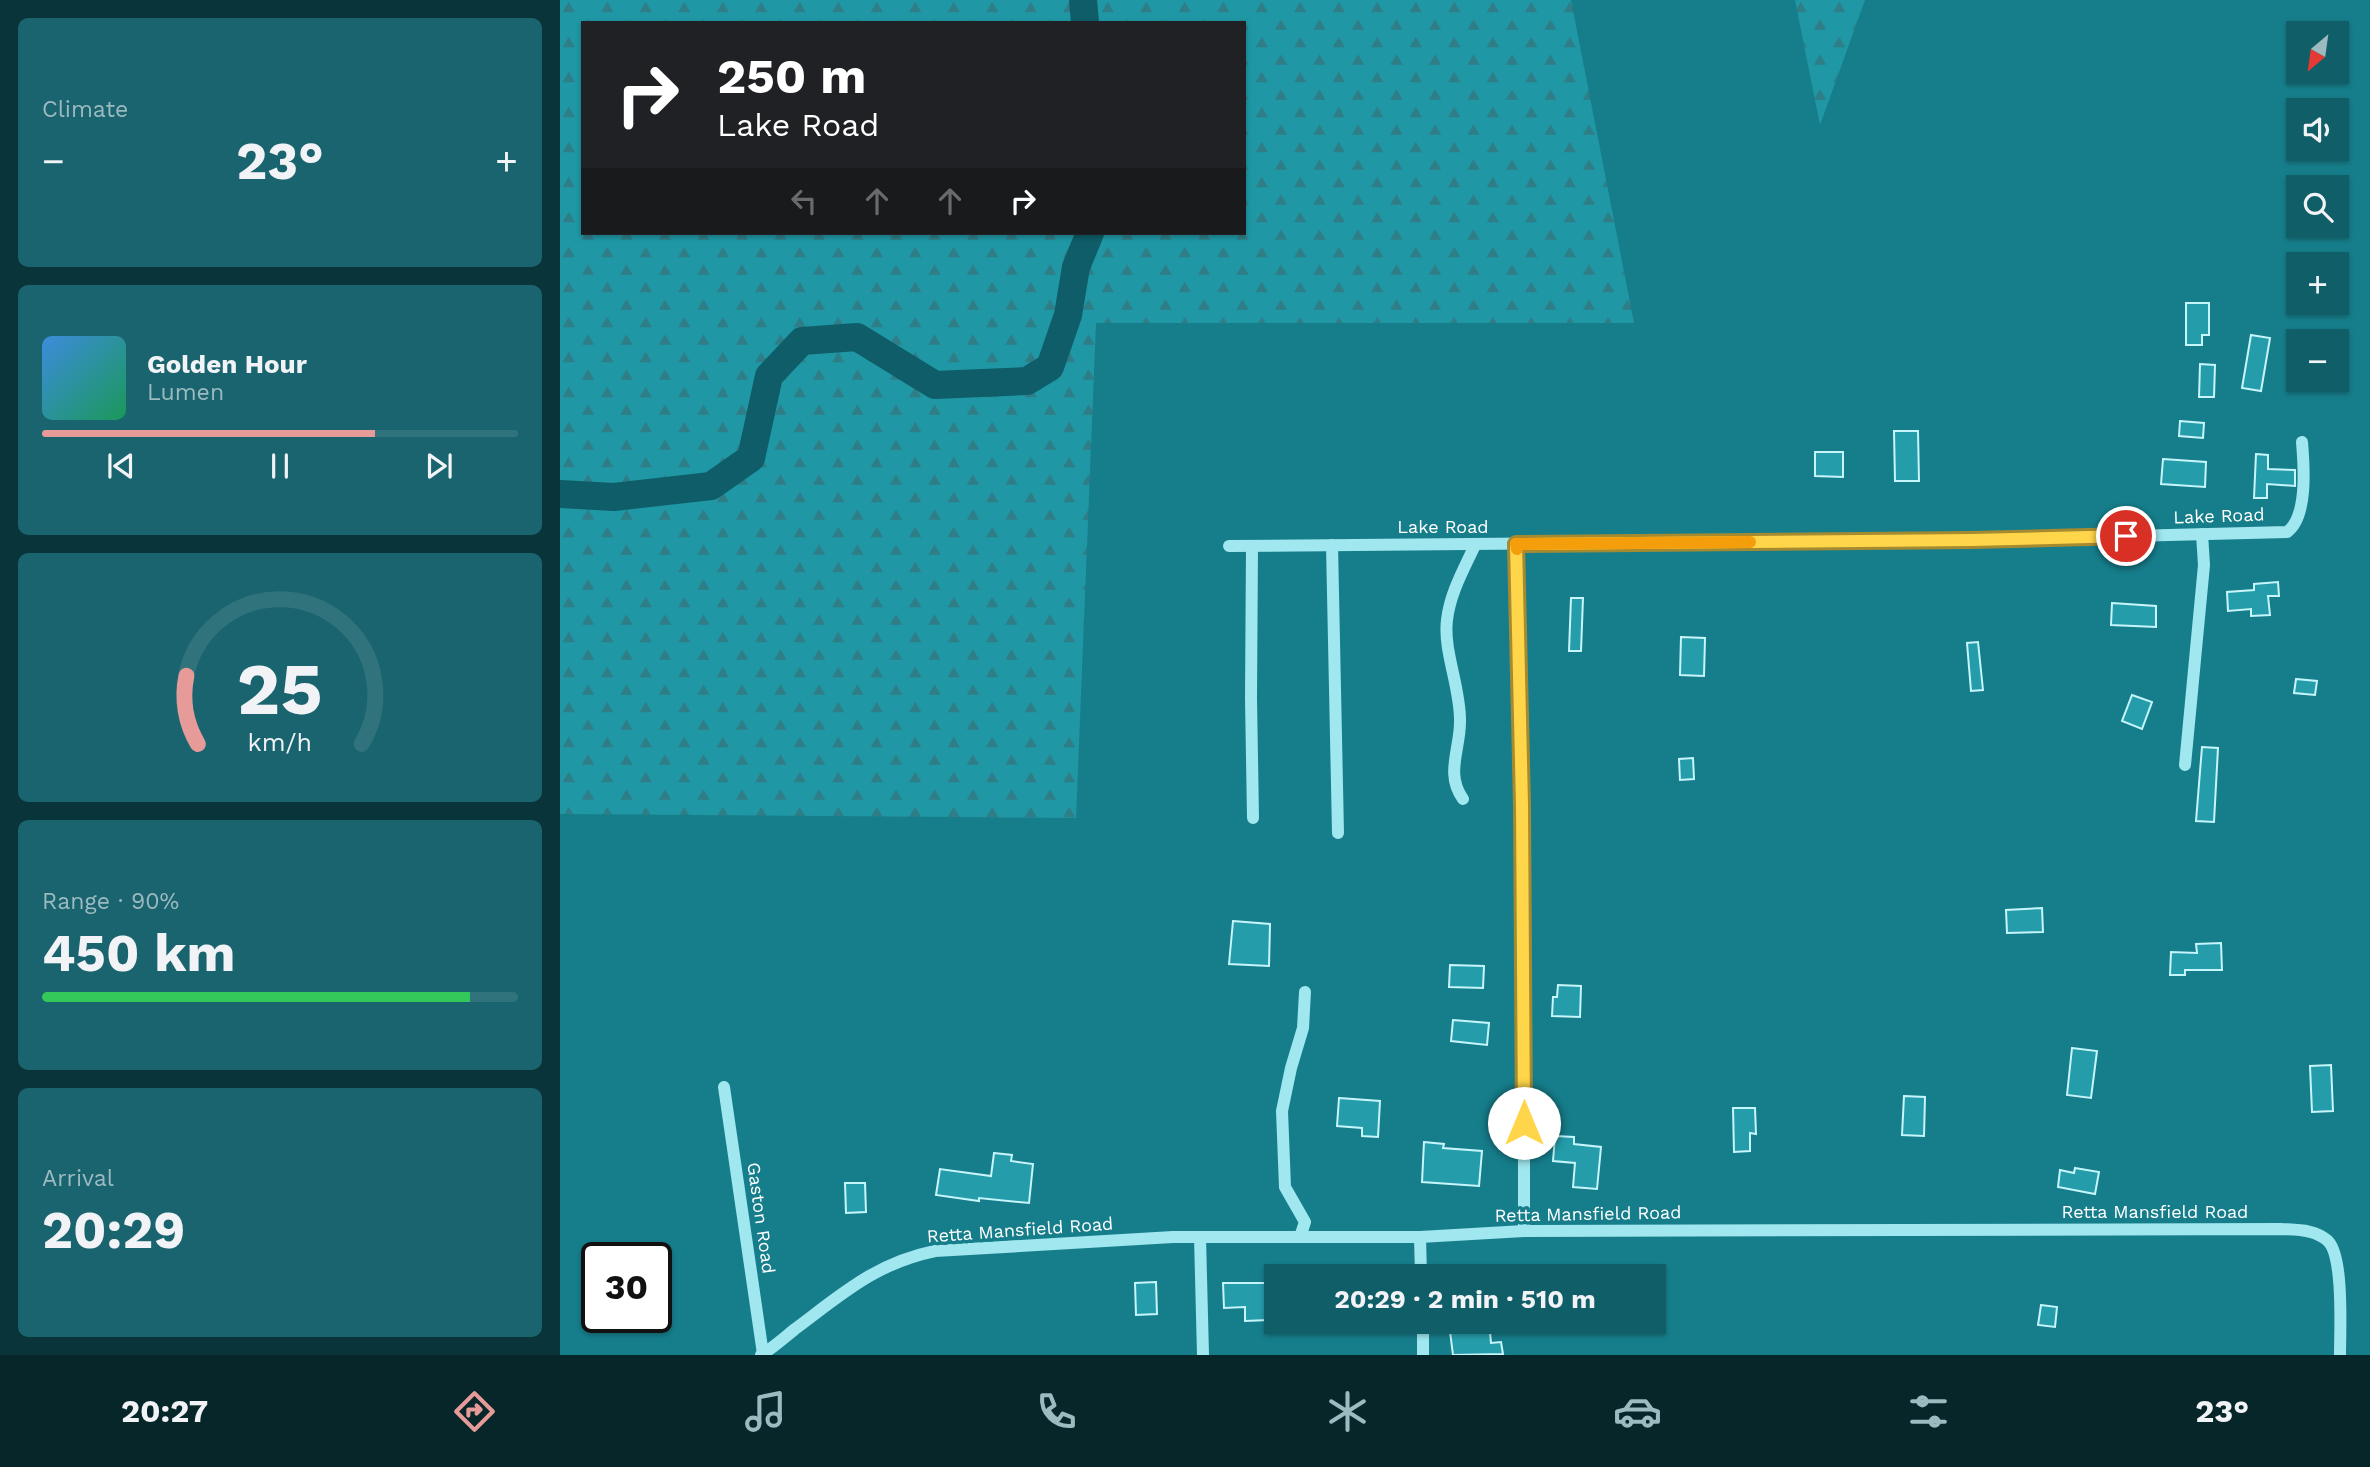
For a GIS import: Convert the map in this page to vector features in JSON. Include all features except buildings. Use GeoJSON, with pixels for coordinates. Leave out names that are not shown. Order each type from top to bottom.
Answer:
{"type":"FeatureCollection","features":[{"type":"Feature","properties":{"kind":"street","name":"Lake Road"},"geometry":{"type":"LineString","coordinates":[[1229,546],[1972,540],[2287,532],[2294,527],[2300,509],[2304,482],[2302,442]]}},
{"type":"Feature","properties":{"kind":"street"},"geometry":{"type":"LineString","coordinates":[[2185,765],[2203,574],[2202,534]]}},
{"type":"Feature","properties":{"kind":"street"},"geometry":{"type":"LineString","coordinates":[[1516,544],[1524,934],[1524,1231]]}},
{"type":"Feature","properties":{"kind":"street"},"geometry":{"type":"LineString","coordinates":[[1332,545],[1338,833]]}},
{"type":"Feature","properties":{"kind":"street"},"geometry":{"type":"LineString","coordinates":[[1463,799],[1456,789],[1453,773],[1461,720],[1446,638],[1451,599],[1475,545]]}},
{"type":"Feature","properties":{"kind":"street"},"geometry":{"type":"LineString","coordinates":[[1252,546],[1253,818]]}},
{"type":"Feature","properties":{"kind":"street"},"geometry":{"type":"LineString","coordinates":[[1300,1237],[1305,1222],[1285,1187],[1282,1111],[1303,1028],[1305,992]]}},
{"type":"Feature","properties":{"kind":"street","name":"Gaston Road"},"geometry":{"type":"LineString","coordinates":[[724,1087],[762,1354]]}},
{"type":"Feature","properties":{"kind":"street","name":"Retta Mansfield Road"},"geometry":{"type":"LineString","coordinates":[[762,1354],[853,1285],[883,1267],[908,1256],[935,1251],[1200,1237],[1420,1237],[1524,1231],[2308,1230],[2328,1241],[2335,1253],[2339,1282],[2340,1355]]}},
{"type":"Feature","properties":{"kind":"street"},"geometry":{"type":"LineString","coordinates":[[1200,1237],[1203,1355]]}},
{"type":"Feature","properties":{"kind":"street"},"geometry":{"type":"LineString","coordinates":[[1420,1237],[1421,1264]]}},
{"type":"Feature","properties":{"kind":"street"},"geometry":{"type":"LineString","coordinates":[[1423,1334],[1423,1355]]}},
{"type":"Feature","properties":{"kind":"green space"},"geometry":{"type":"Polygon","coordinates":[[[560,0],[1571,0],[1634,323],[1096,323],[1076,818],[560,814],[560,0]]]}},
{"type":"Feature","properties":{"kind":"green space"},"geometry":{"type":"Polygon","coordinates":[[[1795,0],[1865,0],[1820,125],[1795,0]]]}},
{"type":"Feature","properties":{"kind":"waterway"},"geometry":{"type":"LineString","coordinates":[[1083,0],[1085,21]]}},
{"type":"Feature","properties":{"kind":"waterway"},"geometry":{"type":"LineString","coordinates":[[560,494],[614,497],[711,486],[751,458],[769,376],[802,341],[857,337],[935,385],[1027,381],[1050,367],[1068,315],[1076,267],[1089,235]]}},
{"type":"Feature","properties":{"kind":"slow traffic"},"geometry":{"type":"LineString","coordinates":[[1517,549],[1516,544],[1750,542]]}},
{"type":"Feature","properties":{"kind":"route"},"geometry":{"type":"LineString","coordinates":[[1524,1123],[1524,934],[1516,544],[2126,536]]}}]}
